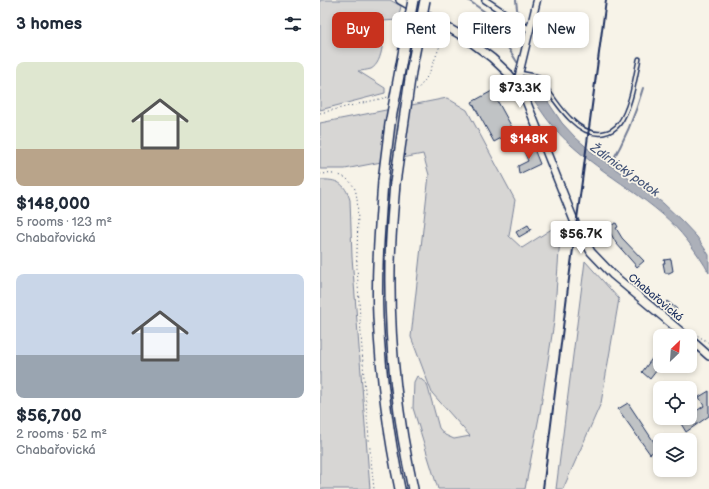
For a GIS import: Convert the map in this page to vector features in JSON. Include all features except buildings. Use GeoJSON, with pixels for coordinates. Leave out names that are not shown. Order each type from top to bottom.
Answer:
{"type":"FeatureCollection","features":[{"type":"Feature","properties":{"kind":"highway"},"geometry":{"type":"LineString","coordinates":[[400,489],[388,419],[378,317],[378,270],[383,181],[390,124],[413,0]]}},
{"type":"Feature","properties":{"kind":"highway"},"geometry":{"type":"LineString","coordinates":[[413,489],[400,417],[393,361],[390,268],[395,183],[411,72],[425,0]]}},
{"type":"Feature","properties":{"kind":"main road","name":"Chabařovická"},"geometry":{"type":"LineString","coordinates":[[400,0],[478,46],[503,67],[516,82],[528,105],[574,223],[591,252],[613,275],[678,329]]}},
{"type":"Feature","properties":{"kind":"main road"},"geometry":{"type":"LineString","coordinates":[[697,345],[709,356]]}},
{"type":"Feature","properties":{"kind":"street"},"geometry":{"type":"LineString","coordinates":[[486,0],[527,28]]}},
{"type":"Feature","properties":{"kind":"street"},"geometry":{"type":"LineString","coordinates":[[516,82],[527,28],[537,0]]}},
{"type":"Feature","properties":{"kind":"lane"},"geometry":{"type":"LineString","coordinates":[[519,73],[536,76],[541,80],[570,118],[583,129],[600,134],[610,131],[620,123],[628,105],[638,59]]}},
{"type":"Feature","properties":{"kind":"path"},"geometry":{"type":"LineString","coordinates":[[320,174],[336,174],[344,176],[354,188],[357,199],[357,264],[362,354],[374,489]]}},
{"type":"Feature","properties":{"kind":"path"},"geometry":{"type":"LineString","coordinates":[[705,340],[709,343]]}},
{"type":"Feature","properties":{"kind":"shaded area"},"geometry":{"type":"Polygon","coordinates":[[[320,0],[390,0],[401,6],[400,12],[392,12],[392,20],[384,21],[384,12],[332,12],[332,48],[382,48],[378,60],[371,69],[358,71],[385,88],[385,93],[320,110],[320,0]]]}},
{"type":"Feature","properties":{"kind":"shaded area"},"geometry":{"type":"Polygon","coordinates":[[[534,88],[540,90],[562,123],[575,137],[593,153],[663,203],[682,221],[697,237],[709,255],[709,273],[688,241],[668,219],[646,201],[581,154],[552,126],[535,101],[533,96],[534,88]]]}},
{"type":"Feature","properties":{"kind":"shaded area"},"geometry":{"type":"Polygon","coordinates":[[[447,98],[467,110],[515,200],[509,236],[522,248],[561,223],[554,322],[540,412],[525,489],[438,489],[413,408],[414,382],[417,376],[427,384],[439,428],[445,435],[454,439],[470,436],[432,393],[411,337],[429,175],[423,154],[345,169],[320,169],[320,123],[447,98]]]}},
{"type":"Feature","properties":{"kind":"shaded area"},"geometry":{"type":"Polygon","coordinates":[[[320,180],[331,180],[340,183],[346,190],[350,200],[352,257],[370,489],[320,489],[320,180]]]}},
{"type":"Feature","properties":{"kind":"shaded area"},"geometry":{"type":"Polygon","coordinates":[[[585,261],[619,299],[601,403],[563,489],[556,489],[585,261]]]}},
{"type":"Feature","properties":{"kind":"waterway","name":"Ždírnický potok"},"geometry":{"type":"LineString","coordinates":[[468,0],[495,19],[499,33],[517,62]]}},
{"type":"Feature","properties":{"kind":"waterway","name":"Ždírnický potok"},"geometry":{"type":"LineString","coordinates":[[516,0],[517,12]]}},
{"type":"Feature","properties":{"kind":"waterway"},"geometry":{"type":"LineString","coordinates":[[610,165],[629,128],[643,88]]}},
{"type":"Feature","properties":{"kind":"railway"},"geometry":{"type":"LineString","coordinates":[[543,489],[606,0]]}}]}
